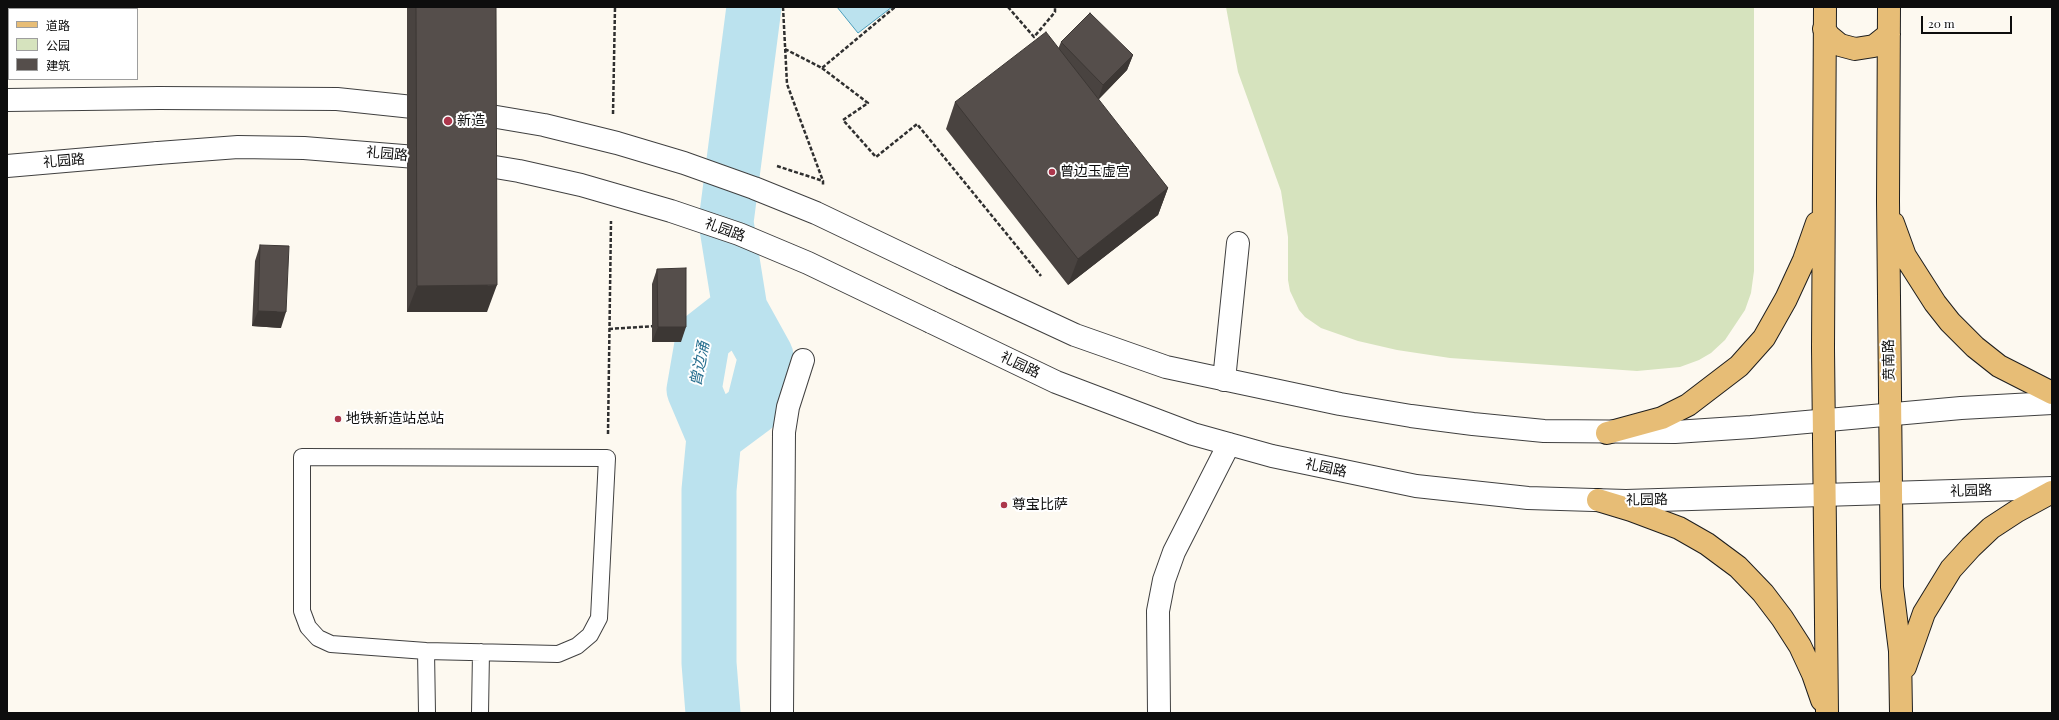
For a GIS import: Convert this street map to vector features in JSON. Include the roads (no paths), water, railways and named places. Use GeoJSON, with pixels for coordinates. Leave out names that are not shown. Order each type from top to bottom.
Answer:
{"type":"FeatureCollection","features":[{"type":"Feature","properties":{"kind":"main road"},"geometry":{"type":"LineString","coordinates":[[1824,7],[1823,198],[1826,713]]}},
{"type":"Feature","properties":{"kind":"main road","name":"贲南路"},"geometry":{"type":"LineString","coordinates":[[1889,7],[1888,201],[1892,586],[1900,651],[1901,713]]}},
{"type":"Feature","properties":{"kind":"main road"},"geometry":{"type":"LineString","coordinates":[[1824,29],[1829,36],[1840,45],[1855,49],[1874,46],[1889,34]]}},
{"type":"Feature","properties":{"kind":"main road"},"geometry":{"type":"LineString","coordinates":[[1607,433],[1662,418],[1688,405],[1739,366],[1764,338],[1786,299],[1816,230],[1823,198]]}},
{"type":"Feature","properties":{"kind":"main road"},"geometry":{"type":"LineString","coordinates":[[1888,201],[1895,231],[1905,256],[1934,303],[1950,322],[1975,347],[1999,366],[2052,393]]}},
{"type":"Feature","properties":{"kind":"main road"},"geometry":{"type":"LineString","coordinates":[[1901,690],[1906,663],[1924,613],[1951,569],[1970,547],[1992,528],[2016,511],[2052,492]]}},
{"type":"Feature","properties":{"kind":"main road"},"geometry":{"type":"LineString","coordinates":[[1598,500],[1631,510],[1679,528],[1707,544],[1738,567],[1763,593],[1782,618],[1800,646],[1813,674],[1826,713]]}},
{"type":"Feature","properties":{"kind":"street"},"geometry":{"type":"LineString","coordinates":[[7,100],[160,98],[337,99],[471,114],[544,125],[617,143],[754,188],[816,213],[952,278],[1082,337],[1166,367],[1224,380],[1411,416],[1544,431],[1607,433],[1690,431],[1824,421],[1962,408],[2052,403]]}},
{"type":"Feature","properties":{"kind":"street","name":"礼园路"},"geometry":{"type":"LineString","coordinates":[[7,166],[158,152],[238,147],[304,148],[453,160],[519,171],[581,186],[671,211],[739,234],[808,263],[1056,382],[1192,434],[1287,460],[1416,486],[1528,498],[1598,500],[2052,488]]}},
{"type":"Feature","properties":{"kind":"street"},"geometry":{"type":"LineString","coordinates":[[1224,380],[1238,243]]}},
{"type":"Feature","properties":{"kind":"street"},"geometry":{"type":"LineString","coordinates":[[782,713],[784,432],[788,407],[803,360]]}},
{"type":"Feature","properties":{"kind":"street"},"geometry":{"type":"LineString","coordinates":[[1159,713],[1158,611],[1164,580],[1174,552],[1229,444]]}},
{"type":"Feature","properties":{"kind":"lane"},"geometry":{"type":"LineString","coordinates":[[302,457],[607,458],[599,618],[590,635],[577,646],[558,654],[426,651],[331,644],[318,638],[308,627],[302,611],[302,457]]}},
{"type":"Feature","properties":{"kind":"lane"},"geometry":{"type":"LineString","coordinates":[[426,651],[427,713]]}},
{"type":"Feature","properties":{"kind":"lane"},"geometry":{"type":"LineString","coordinates":[[480,713],[481,652]]}},
{"type":"Feature","properties":{"kind":"water"},"geometry":{"type":"Polygon","coordinates":[[[837,7],[892,7],[858,33],[837,7]]]}},
{"type":"Feature","properties":{"kind":"waterway","name":"曾边涌"},"geometry":{"type":"LineString","coordinates":[[713,713],[709,663],[709,490],[714,437],[694,390],[703,338],[740,309],[726,222],[754,7]]}},
{"type":"Feature","properties":{"kind":"waterway"},"geometry":{"type":"LineString","coordinates":[[714,437],[753,408],[766,356],[740,309]]}},
{"type":"Feature","properties":{"kind":"place","name":"新造"},"geometry":{"type":"Point","coordinates":[448,121]}},
{"type":"Feature","properties":{"kind":"place","name":"曾边玉虚宫"},"geometry":{"type":"Point","coordinates":[1052,172]}},
{"type":"Feature","properties":{"kind":"place","name":"地铁新造站总站"},"geometry":{"type":"Point","coordinates":[338,419]}},
{"type":"Feature","properties":{"kind":"place","name":"尊宝比萨"},"geometry":{"type":"Point","coordinates":[1004,505]}}]}
